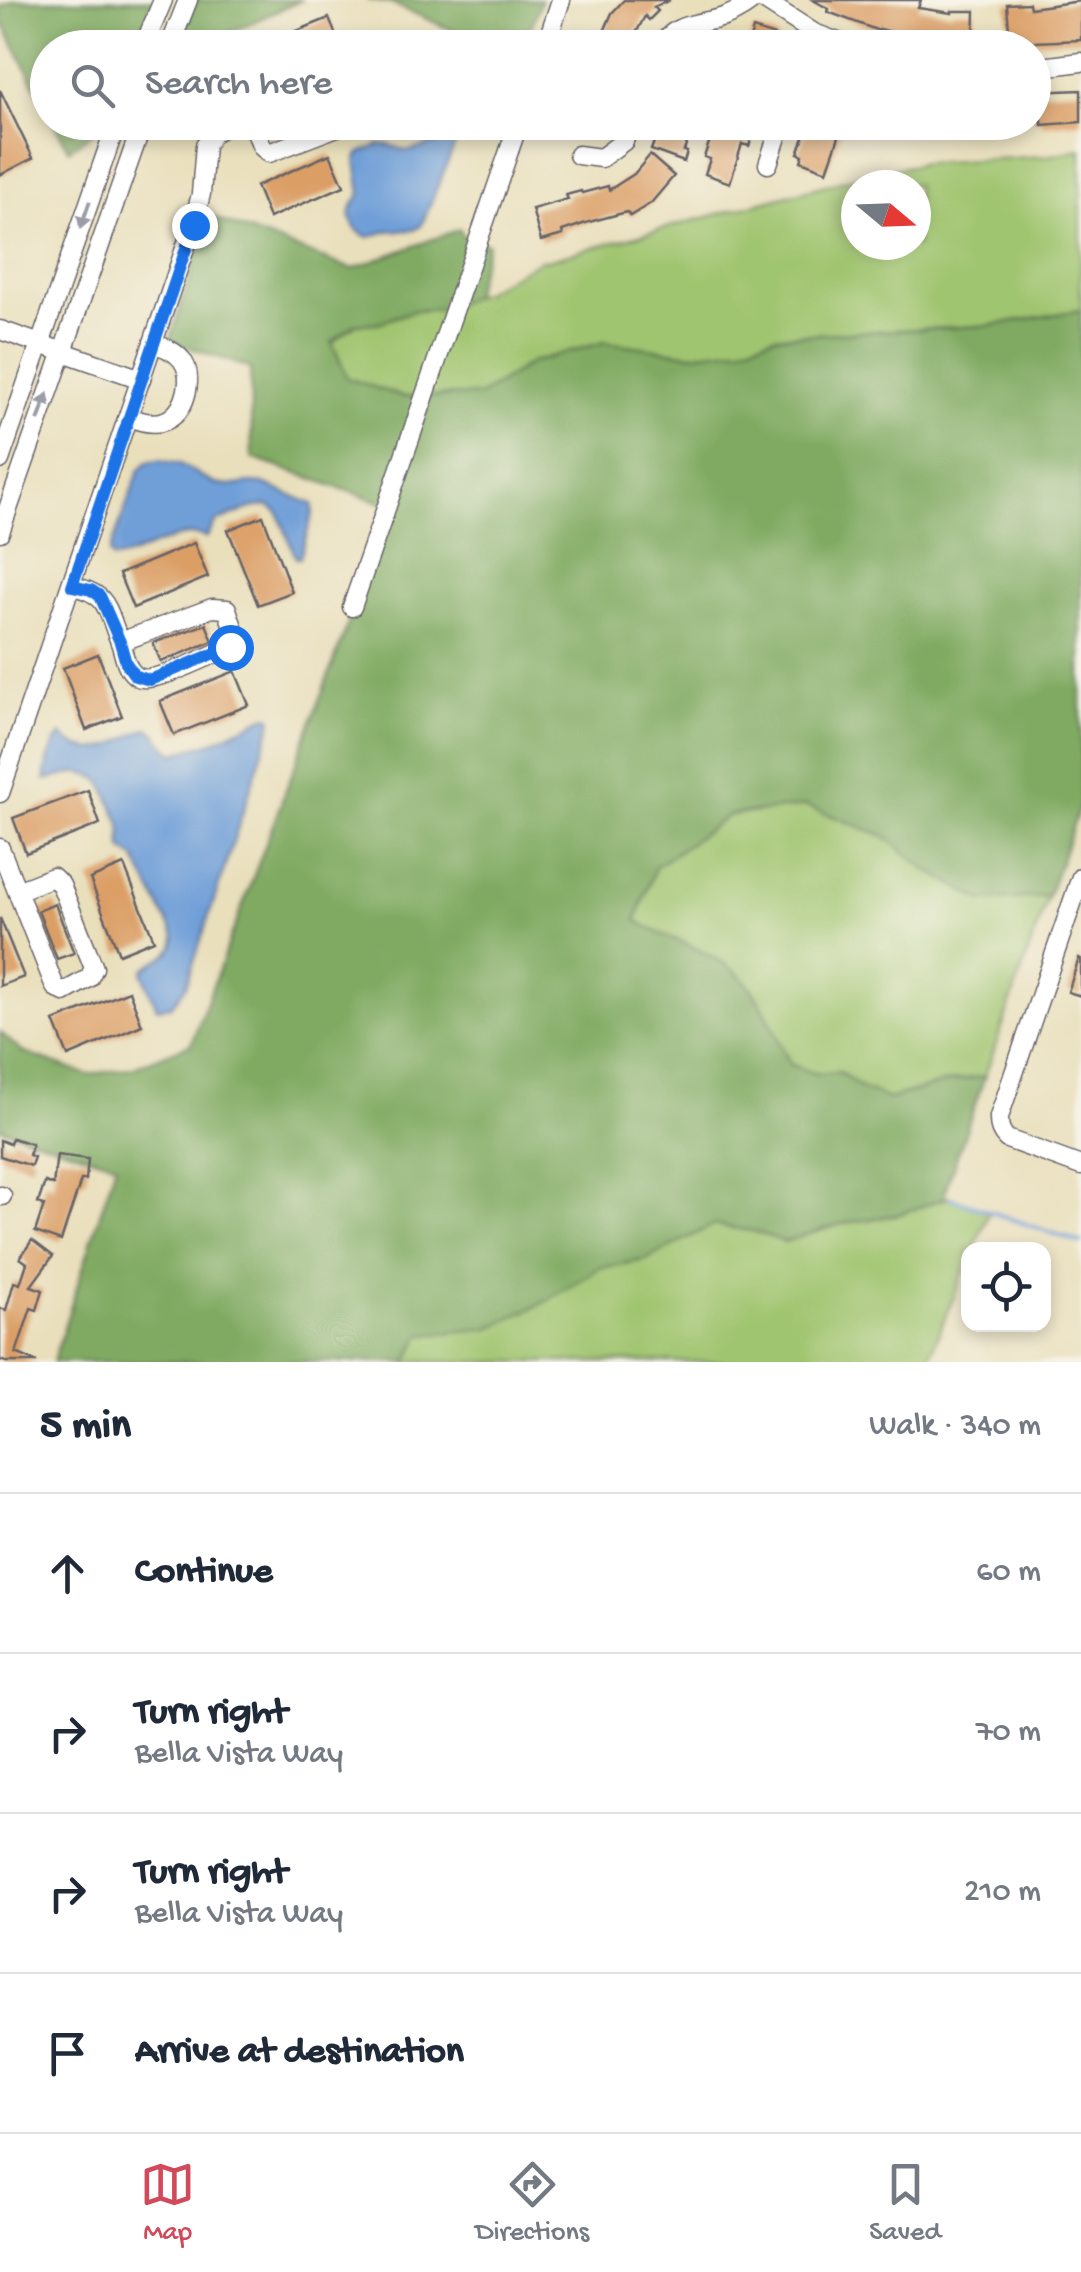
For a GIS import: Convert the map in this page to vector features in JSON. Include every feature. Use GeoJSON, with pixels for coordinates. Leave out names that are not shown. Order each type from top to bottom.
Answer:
{"type":"FeatureCollection","features":[{"type":"Feature","properties":{"kind":"street"},"geometry":{"type":"LineString","coordinates":[[150,30],[163,0]]}},
{"type":"Feature","properties":{"kind":"street"},"geometry":{"type":"LineString","coordinates":[[177,30],[188,0]]}},
{"type":"Feature","properties":{"kind":"street"},"geometry":{"type":"LineString","coordinates":[[550,30],[561,0]]}},
{"type":"Feature","properties":{"kind":"street"},"geometry":{"type":"LineString","coordinates":[[674,30],[726,16],[754,0]]}},
{"type":"Feature","properties":{"kind":"street"},"geometry":{"type":"LineString","coordinates":[[763,0],[800,30]]}},
{"type":"Feature","properties":{"kind":"street"},"geometry":{"type":"LineString","coordinates":[[1051,66],[1081,62]]}},
{"type":"Feature","properties":{"kind":"street"},"geometry":{"type":"LineString","coordinates":[[0,460],[111,140]]}},
{"type":"Feature","properties":{"kind":"street"},"geometry":{"type":"LineString","coordinates":[[0,532],[137,140]]}},
{"type":"Feature","properties":{"kind":"street"},"geometry":{"type":"LineString","coordinates":[[0,792],[194,225],[209,140]]}},
{"type":"Feature","properties":{"kind":"street"},"geometry":{"type":"LineString","coordinates":[[259,140],[270,153],[304,140]]}},
{"type":"Feature","properties":{"kind":"street"},"geometry":{"type":"LineString","coordinates":[[352,607],[512,140]]}},
{"type":"Feature","properties":{"kind":"street"},"geometry":{"type":"LineString","coordinates":[[578,155],[601,158],[624,140]]}},
{"type":"Feature","properties":{"kind":"street"},"geometry":{"type":"LineString","coordinates":[[768,164],[776,140]]}},
{"type":"Feature","properties":{"kind":"street"},"geometry":{"type":"LineString","coordinates":[[0,330],[142,379]]}},
{"type":"Feature","properties":{"kind":"street"},"geometry":{"type":"LineString","coordinates":[[128,418],[154,423],[168,420],[186,394],[189,376],[182,360],[154,343]]}},
{"type":"Feature","properties":{"kind":"street"},"geometry":{"type":"LineString","coordinates":[[72,586],[100,596],[126,663],[135,676],[150,680],[230,647],[235,633],[227,609],[212,608],[120,642]]}},
{"type":"Feature","properties":{"kind":"street"},"geometry":{"type":"LineString","coordinates":[[0,848],[54,986],[64,992],[90,978],[94,968],[61,885],[53,877],[17,891]]}},
{"type":"Feature","properties":{"kind":"street"},"geometry":{"type":"LineString","coordinates":[[1081,878],[999,1117],[1007,1139],[1081,1166]]}},
{"type":"Feature","properties":{"kind":"green space"},"geometry":{"type":"Polygon","coordinates":[[[15,0],[155,0],[143,30],[30,30],[30,76],[0,17],[0,7],[15,0]]]}},
{"type":"Feature","properties":{"kind":"green space"},"geometry":{"type":"Polygon","coordinates":[[[196,0],[302,0],[235,30],[184,30],[196,0]]]}},
{"type":"Feature","properties":{"kind":"green space"},"geometry":{"type":"Polygon","coordinates":[[[367,0],[541,0],[530,30],[452,30],[393,4],[367,0]]]}},
{"type":"Feature","properties":{"kind":"green space"},"geometry":{"type":"Polygon","coordinates":[[[63,140],[82,140],[69,150],[63,140]]]}},
{"type":"Feature","properties":{"kind":"green space"},"geometry":{"type":"Polygon","coordinates":[[[1081,149],[1081,310],[987,326],[774,336],[741,348],[691,354],[605,342],[532,362],[481,395],[403,397],[347,378],[332,343],[356,324],[378,323],[412,311],[443,309],[541,260],[841,181],[841,260],[931,260],[931,170],[891,170],[924,163],[1047,156],[1081,149]]]}},
{"type":"Feature","properties":{"kind":"green space"},"geometry":{"type":"Polygon","coordinates":[[[208,216],[352,269],[460,229],[463,236],[488,244],[472,297],[442,309],[412,311],[378,323],[356,324],[332,342],[347,378],[403,397],[481,395],[532,362],[605,342],[691,354],[741,348],[774,336],[987,326],[1081,310],[1081,803],[1048,896],[983,901],[927,870],[885,836],[806,806],[729,815],[655,867],[636,920],[729,966],[740,976],[763,1007],[791,1065],[817,1074],[839,1072],[861,1088],[889,1099],[985,1076],[947,1184],[944,1195],[948,1197],[897,1215],[844,1223],[784,1242],[753,1231],[713,1225],[645,1260],[599,1268],[545,1302],[490,1328],[421,1335],[407,1362],[53,1362],[116,1164],[0,1128],[0,1032],[22,1052],[88,1075],[134,1067],[191,1044],[389,505],[252,458],[250,368],[170,341],[208,216]]]}},
{"type":"Feature","properties":{"kind":"green space"},"geometry":{"type":"Polygon","coordinates":[[[806,806],[885,836],[927,870],[983,901],[1048,896],[985,1076],[889,1099],[861,1088],[840,1072],[817,1074],[791,1065],[740,975],[711,956],[636,921],[655,867],[729,815],[806,806]]]}},
{"type":"Feature","properties":{"kind":"green space"},"geometry":{"type":"Polygon","coordinates":[[[948,1197],[989,1212],[977,1242],[961,1242],[961,1279],[927,1362],[407,1362],[421,1335],[490,1328],[545,1302],[599,1268],[645,1260],[713,1225],[753,1231],[784,1242],[844,1223],[897,1215],[948,1197]]]}},
{"type":"Feature","properties":{"kind":"water"},"geometry":{"type":"Polygon","coordinates":[[[457,140],[421,226],[369,237],[357,230],[351,212],[361,194],[356,160],[360,153],[381,144],[413,150],[457,140]]]}},
{"type":"Feature","properties":{"kind":"water"},"geometry":{"type":"Polygon","coordinates":[[[147,462],[180,464],[215,484],[263,484],[313,504],[300,558],[296,558],[278,512],[268,505],[216,522],[206,538],[185,535],[113,559],[109,554],[139,471],[147,462]]]}},
{"type":"Feature","properties":{"kind":"water"},"geometry":{"type":"Polygon","coordinates":[[[272,717],[271,726],[186,986],[171,1006],[157,1008],[144,969],[172,949],[175,936],[135,858],[122,849],[121,824],[102,782],[79,772],[45,780],[52,751],[61,735],[84,749],[95,750],[148,728],[175,753],[210,743],[272,717]]]}},
{"type":"Feature","properties":{"kind":"building"},"geometry":{"type":"Polygon","coordinates":[[[624,0],[670,0],[654,7],[658,11],[649,20],[645,16],[638,30],[605,30],[612,13],[624,0]]]}},
{"type":"Feature","properties":{"kind":"building"},"geometry":{"type":"Polygon","coordinates":[[[813,0],[921,0],[918,8],[952,13],[975,11],[974,30],[876,30],[828,12],[813,0]]]}},
{"type":"Feature","properties":{"kind":"building"},"geometry":{"type":"Polygon","coordinates":[[[1081,1],[1081,40],[1051,41],[1051,30],[1009,30],[1007,4],[1029,3],[1030,8],[1081,1]]]}},
{"type":"Feature","properties":{"kind":"building"},"geometry":{"type":"Polygon","coordinates":[[[329,18],[334,30],[299,30],[329,18]]]}},
{"type":"Feature","properties":{"kind":"building"},"geometry":{"type":"Polygon","coordinates":[[[0,90],[33,158],[0,175],[0,90]]]}},
{"type":"Feature","properties":{"kind":"building"},"geometry":{"type":"Polygon","coordinates":[[[1081,90],[1081,122],[1051,124],[1051,91],[1081,90]]]}},
{"type":"Feature","properties":{"kind":"building"},"geometry":{"type":"Polygon","coordinates":[[[655,140],[688,140],[684,162],[651,150],[655,140]]]}},
{"type":"Feature","properties":{"kind":"building"},"geometry":{"type":"Polygon","coordinates":[[[710,140],[751,140],[749,146],[742,144],[730,183],[705,174],[710,159],[704,157],[710,140]]]}},
{"type":"Feature","properties":{"kind":"building"},"geometry":{"type":"Polygon","coordinates":[[[803,140],[838,140],[827,171],[801,161],[803,155],[798,153],[803,140]]]}},
{"type":"Feature","properties":{"kind":"building"},"geometry":{"type":"Polygon","coordinates":[[[330,154],[344,186],[269,218],[256,186],[330,154]]]}},
{"type":"Feature","properties":{"kind":"building"},"geometry":{"type":"Polygon","coordinates":[[[650,155],[674,176],[651,203],[630,216],[627,212],[589,222],[541,241],[532,209],[568,199],[566,195],[581,191],[608,186],[609,190],[634,174],[650,155]]]}},
{"type":"Feature","properties":{"kind":"building"},"geometry":{"type":"Polygon","coordinates":[[[263,516],[292,592],[258,605],[228,530],[263,516]]]}},
{"type":"Feature","properties":{"kind":"building"},"geometry":{"type":"Polygon","coordinates":[[[194,543],[208,577],[133,608],[119,574],[194,543]]]}},
{"type":"Feature","properties":{"kind":"building"},"geometry":{"type":"Polygon","coordinates":[[[206,624],[213,641],[161,662],[153,643],[206,624]]]}},
{"type":"Feature","properties":{"kind":"building"},"geometry":{"type":"Polygon","coordinates":[[[98,654],[122,716],[86,730],[63,668],[98,654]]]}},
{"type":"Feature","properties":{"kind":"building"},"geometry":{"type":"Polygon","coordinates":[[[235,671],[249,705],[174,735],[160,701],[235,671]]]}},
{"type":"Feature","properties":{"kind":"building"},"geometry":{"type":"Polygon","coordinates":[[[88,790],[100,824],[26,853],[13,818],[88,790]]]}},
{"type":"Feature","properties":{"kind":"building"},"geometry":{"type":"Polygon","coordinates":[[[124,865],[154,940],[119,954],[90,879],[124,865]]]}},
{"type":"Feature","properties":{"kind":"building"},"geometry":{"type":"Polygon","coordinates":[[[55,904],[74,953],[57,959],[38,911],[55,904]]]}},
{"type":"Feature","properties":{"kind":"building"},"geometry":{"type":"Polygon","coordinates":[[[0,918],[24,977],[0,986],[0,918]]]}},
{"type":"Feature","properties":{"kind":"building"},"geometry":{"type":"Polygon","coordinates":[[[1081,959],[1081,996],[1068,992],[1081,959]]]}},
{"type":"Feature","properties":{"kind":"building"},"geometry":{"type":"Polygon","coordinates":[[[129,991],[142,1025],[68,1056],[54,1021],[129,991]]]}},
{"type":"Feature","properties":{"kind":"building"},"geometry":{"type":"Polygon","coordinates":[[[12,1138],[32,1144],[31,1166],[0,1156],[0,1140],[10,1144],[12,1138]]]}},
{"type":"Feature","properties":{"kind":"building"},"geometry":{"type":"Polygon","coordinates":[[[57,1155],[88,1159],[86,1180],[81,1180],[61,1241],[35,1232],[44,1205],[38,1203],[45,1182],[53,1185],[57,1155]]]}},
{"type":"Feature","properties":{"kind":"building"},"geometry":{"type":"Polygon","coordinates":[[[32,1240],[53,1256],[31,1286],[43,1290],[37,1310],[31,1308],[16,1353],[37,1362],[6,1362],[0,1360],[0,1308],[6,1310],[14,1282],[20,1284],[27,1263],[20,1258],[32,1240]]]}},
{"type":"Feature","properties":{"kind":"waterway"},"geometry":{"type":"LineString","coordinates":[[951,1198],[1081,1243]]}},
{"type":"Feature","properties":{"kind":"route"},"geometry":{"type":"LineString","coordinates":[[194,225],[72,586],[100,596],[126,663],[135,676],[150,680],[230,647]]}}]}
